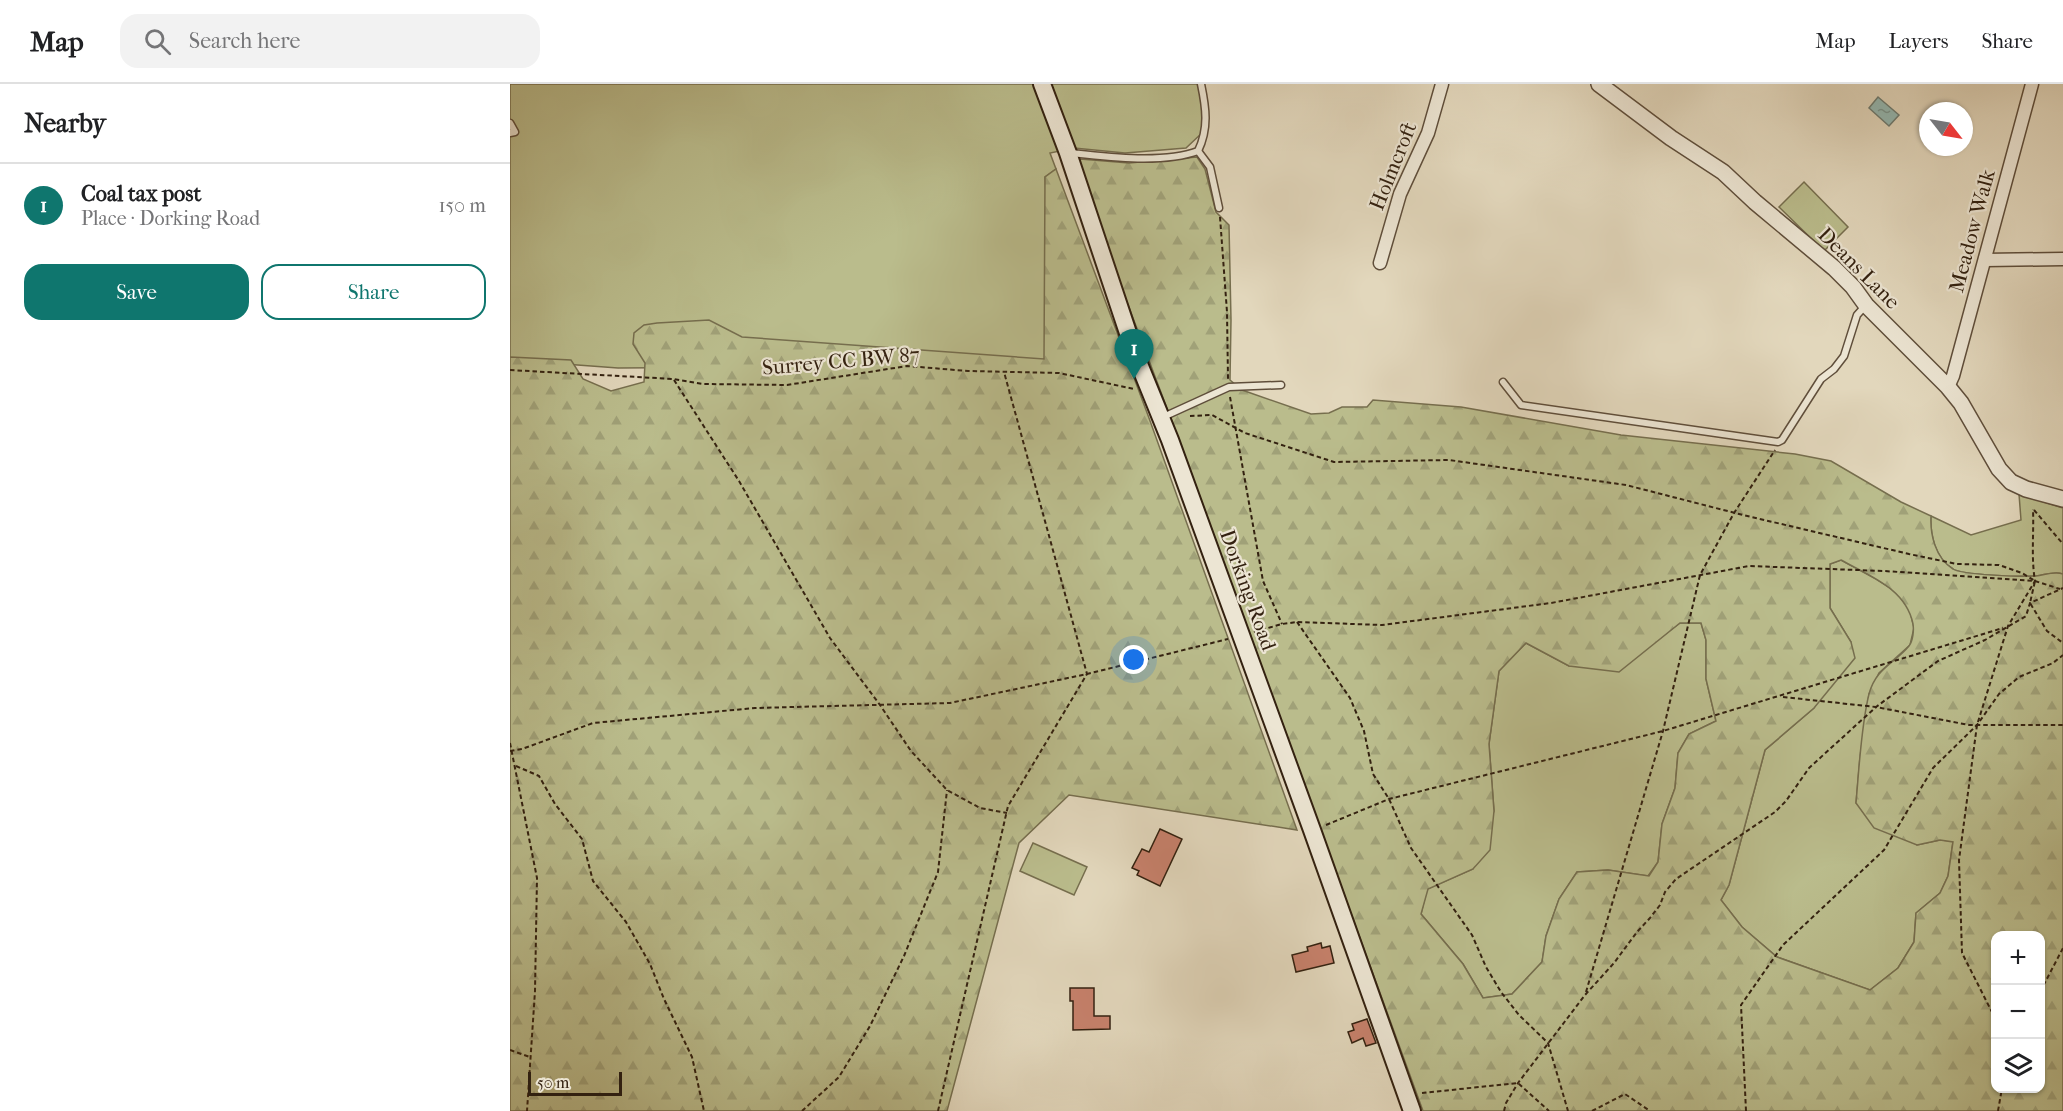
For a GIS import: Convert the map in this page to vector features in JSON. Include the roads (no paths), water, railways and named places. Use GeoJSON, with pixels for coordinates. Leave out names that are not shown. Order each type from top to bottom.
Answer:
{"type":"FeatureCollection","features":[{"type":"Feature","properties":{"kind":"main road","name":"Dorking Road"},"geometry":{"type":"LineString","coordinates":[[1042,84],[1068,153],[1136,354],[1312,830],[1412,1111]]}},
{"type":"Feature","properties":{"kind":"street","name":"Holmcroft"},"geometry":{"type":"LineString","coordinates":[[1380,263],[1400,194],[1428,133],[1442,84]]}},
{"type":"Feature","properties":{"kind":"street","name":"Meadow Walk"},"geometry":{"type":"LineString","coordinates":[[1948,387],[2032,84]]}},
{"type":"Feature","properties":{"kind":"street","name":"Deans Lane"},"geometry":{"type":"LineString","coordinates":[[1607,86],[1671,138],[1723,172],[1834,268],[1853,287],[1866,305],[1948,387],[1961,403],[2007,478],[2019,487],[2063,499]]}},
{"type":"Feature","properties":{"kind":"street"},"geometry":{"type":"LineString","coordinates":[[1985,260],[2063,259]]}},
{"type":"Feature","properties":{"kind":"lane"},"geometry":{"type":"LineString","coordinates":[[1068,153],[1138,158],[1191,154],[1198,151],[1206,128],[1206,112],[1201,84]]}},
{"type":"Feature","properties":{"kind":"lane"},"geometry":{"type":"LineString","coordinates":[[510,123],[515,132],[510,133]]}},
{"type":"Feature","properties":{"kind":"lane"},"geometry":{"type":"LineString","coordinates":[[1198,151],[1210,167],[1219,208]]}},
{"type":"Feature","properties":{"kind":"lane"},"geometry":{"type":"LineString","coordinates":[[1503,382],[1521,405],[1774,443],[1780,442],[1821,379],[1834,369],[1844,356],[1857,315],[1866,305]]}},
{"type":"Feature","properties":{"kind":"lane"},"geometry":{"type":"LineString","coordinates":[[1160,418],[1229,387],[1281,385]]}},
{"type":"Feature","properties":{"kind":"water"},"geometry":{"type":"Polygon","coordinates":[[[1878,97],[1899,115],[1889,126],[1869,108],[1878,97]]]}},
{"type":"Feature","properties":{"kind":"place","name":"Coal tax post"},"geometry":{"type":"Point","coordinates":[1134,379]}}]}
